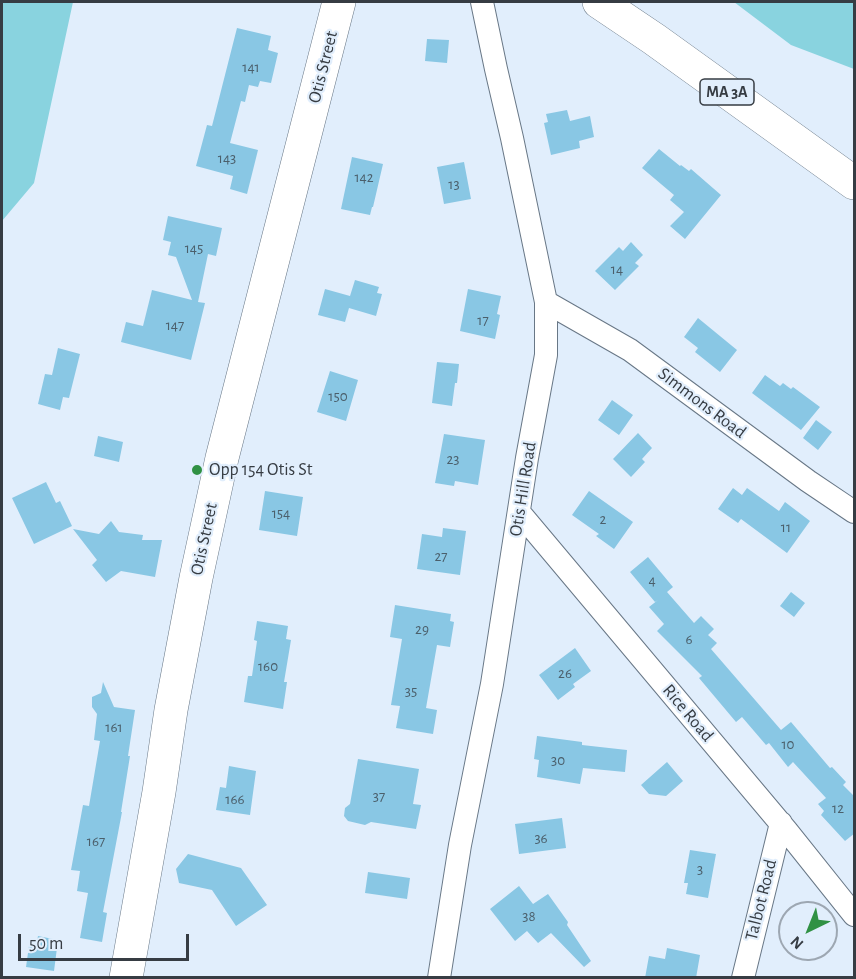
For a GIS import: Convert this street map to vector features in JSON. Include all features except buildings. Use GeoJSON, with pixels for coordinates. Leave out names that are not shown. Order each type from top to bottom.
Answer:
{"type":"FeatureCollection","features":[{"type":"Feature","properties":{"kind":"street","name":"Otis Street"},"geometry":{"type":"LineString","coordinates":[[126,978],[171,710],[217,480],[339,2]]}},
{"type":"Feature","properties":{"kind":"street","name":"Otis Hill Road"},"geometry":{"type":"LineString","coordinates":[[439,978],[460,845],[492,684],[546,356],[546,302],[482,2]]}},
{"type":"Feature","properties":{"kind":"street","name":"MA 3A"},"geometry":{"type":"LineString","coordinates":[[599,2],[855,183]]}},
{"type":"Feature","properties":{"kind":"street","name":"Simmons Road"},"geometry":{"type":"LineString","coordinates":[[546,302],[630,350],[798,474],[855,512]]}},
{"type":"Feature","properties":{"kind":"street","name":"Rice Road"},"geometry":{"type":"LineString","coordinates":[[519,513],[781,823],[855,915]]}},
{"type":"Feature","properties":{"kind":"street","name":"Talbot Road"},"geometry":{"type":"LineString","coordinates":[[743,978],[781,823]]}},
{"type":"Feature","properties":{"kind":"water"},"geometry":{"type":"Polygon","coordinates":[[[2,2],[73,2],[34,183],[2,221],[2,2]]]}},
{"type":"Feature","properties":{"kind":"water"},"geometry":{"type":"Polygon","coordinates":[[[734,2],[854,2],[854,69],[791,45],[734,2]]]}},
{"type":"Feature","properties":{"kind":"place","name":"Opp 154 Otis St"},"geometry":{"type":"Point","coordinates":[197,470]}}]}
